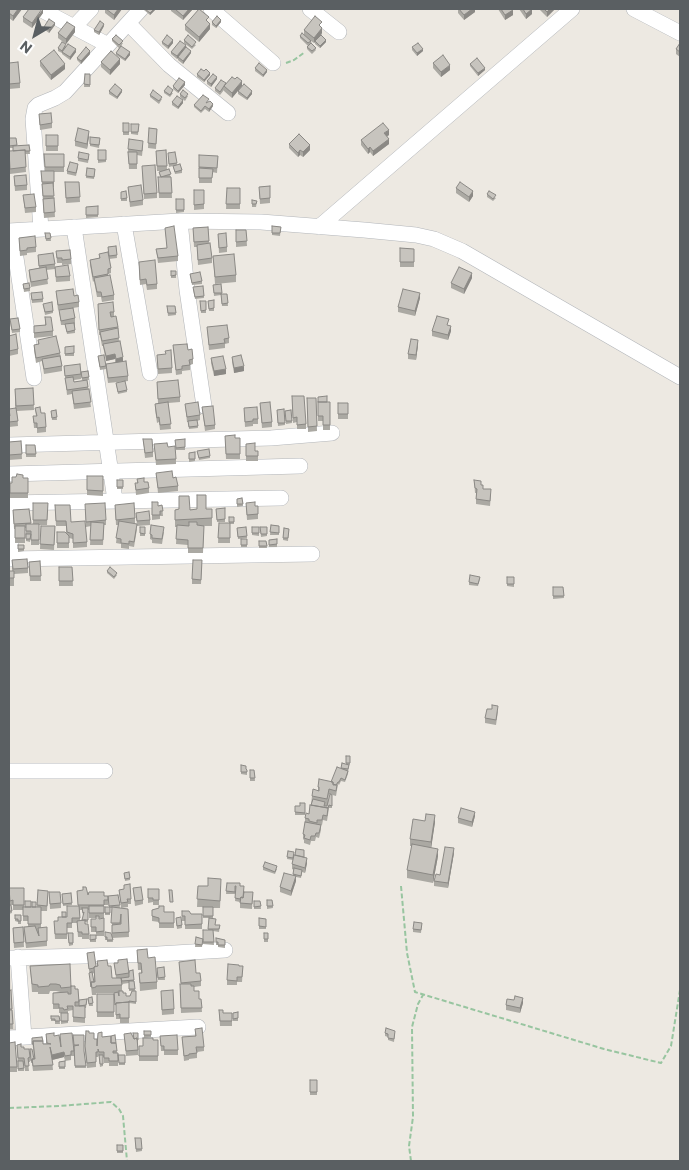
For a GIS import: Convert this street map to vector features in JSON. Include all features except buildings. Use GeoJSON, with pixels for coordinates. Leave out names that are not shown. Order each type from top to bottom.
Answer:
{"type":"FeatureCollection","features":[{"type":"Feature","properties":{"kind":"street"},"geometry":{"type":"LineString","coordinates":[[40,9],[108,45]]}},
{"type":"Feature","properties":{"kind":"street"},"geometry":{"type":"LineString","coordinates":[[74,28],[91,9]]}},
{"type":"Feature","properties":{"kind":"street"},"geometry":{"type":"LineString","coordinates":[[41,229],[33,113],[38,105],[65,92],[141,9]]}},
{"type":"Feature","properties":{"kind":"street"},"geometry":{"type":"LineString","coordinates":[[211,9],[274,63]]}},
{"type":"Feature","properties":{"kind":"street"},"geometry":{"type":"LineString","coordinates":[[310,9],[338,32]]}},
{"type":"Feature","properties":{"kind":"street"},"geometry":{"type":"LineString","coordinates":[[634,9],[680,33]]}},
{"type":"Feature","properties":{"kind":"street"},"geometry":{"type":"LineString","coordinates":[[319,226],[568,10]]}},
{"type":"Feature","properties":{"kind":"street"},"geometry":{"type":"LineString","coordinates":[[128,23],[169,64],[228,113]]}},
{"type":"Feature","properties":{"kind":"street"},"geometry":{"type":"LineString","coordinates":[[180,221],[187,290],[204,406]]}},
{"type":"Feature","properties":{"kind":"street"},"geometry":{"type":"LineString","coordinates":[[34,378],[10,231],[180,221],[261,222],[319,226],[416,235],[434,239],[449,244],[680,377]]}},
{"type":"Feature","properties":{"kind":"street"},"geometry":{"type":"LineString","coordinates":[[124,224],[150,373]]}},
{"type":"Feature","properties":{"kind":"street"},"geometry":{"type":"LineString","coordinates":[[74,227],[115,500]]}},
{"type":"Feature","properties":{"kind":"street"},"geometry":{"type":"LineString","coordinates":[[9,445],[299,436],[332,433]]}},
{"type":"Feature","properties":{"kind":"street"},"geometry":{"type":"LineString","coordinates":[[9,474],[300,466]]}},
{"type":"Feature","properties":{"kind":"street"},"geometry":{"type":"LineString","coordinates":[[281,498],[9,503],[10,559],[312,554]]}},
{"type":"Feature","properties":{"kind":"street"},"geometry":{"type":"LineString","coordinates":[[9,771],[105,771]]}},
{"type":"Feature","properties":{"kind":"street"},"geometry":{"type":"LineString","coordinates":[[24,1037],[14,958],[225,950]]}},
{"type":"Feature","properties":{"kind":"street"},"geometry":{"type":"LineString","coordinates":[[9,1038],[198,1026]]}},
{"type":"Feature","properties":{"kind":"path"},"geometry":{"type":"LineString","coordinates":[[274,63],[287,63],[305,52]]}},
{"type":"Feature","properties":{"kind":"path"},"geometry":{"type":"LineString","coordinates":[[401,886],[407,953],[415,992],[423,995],[604,1049],[662,1063],[671,1046],[680,990]]}},
{"type":"Feature","properties":{"kind":"path"},"geometry":{"type":"LineString","coordinates":[[411,1161],[409,1146],[413,1117],[412,1026],[418,1004],[423,995]]}},
{"type":"Feature","properties":{"kind":"path"},"geometry":{"type":"LineString","coordinates":[[9,1108],[111,1102],[119,1109],[123,1116],[127,1161]]}},
{"type":"Feature","properties":{"kind":"shaded area"},"geometry":{"type":"Polygon","coordinates":[[[9,961],[15,1030],[9,1030],[9,961]]]}}]}
